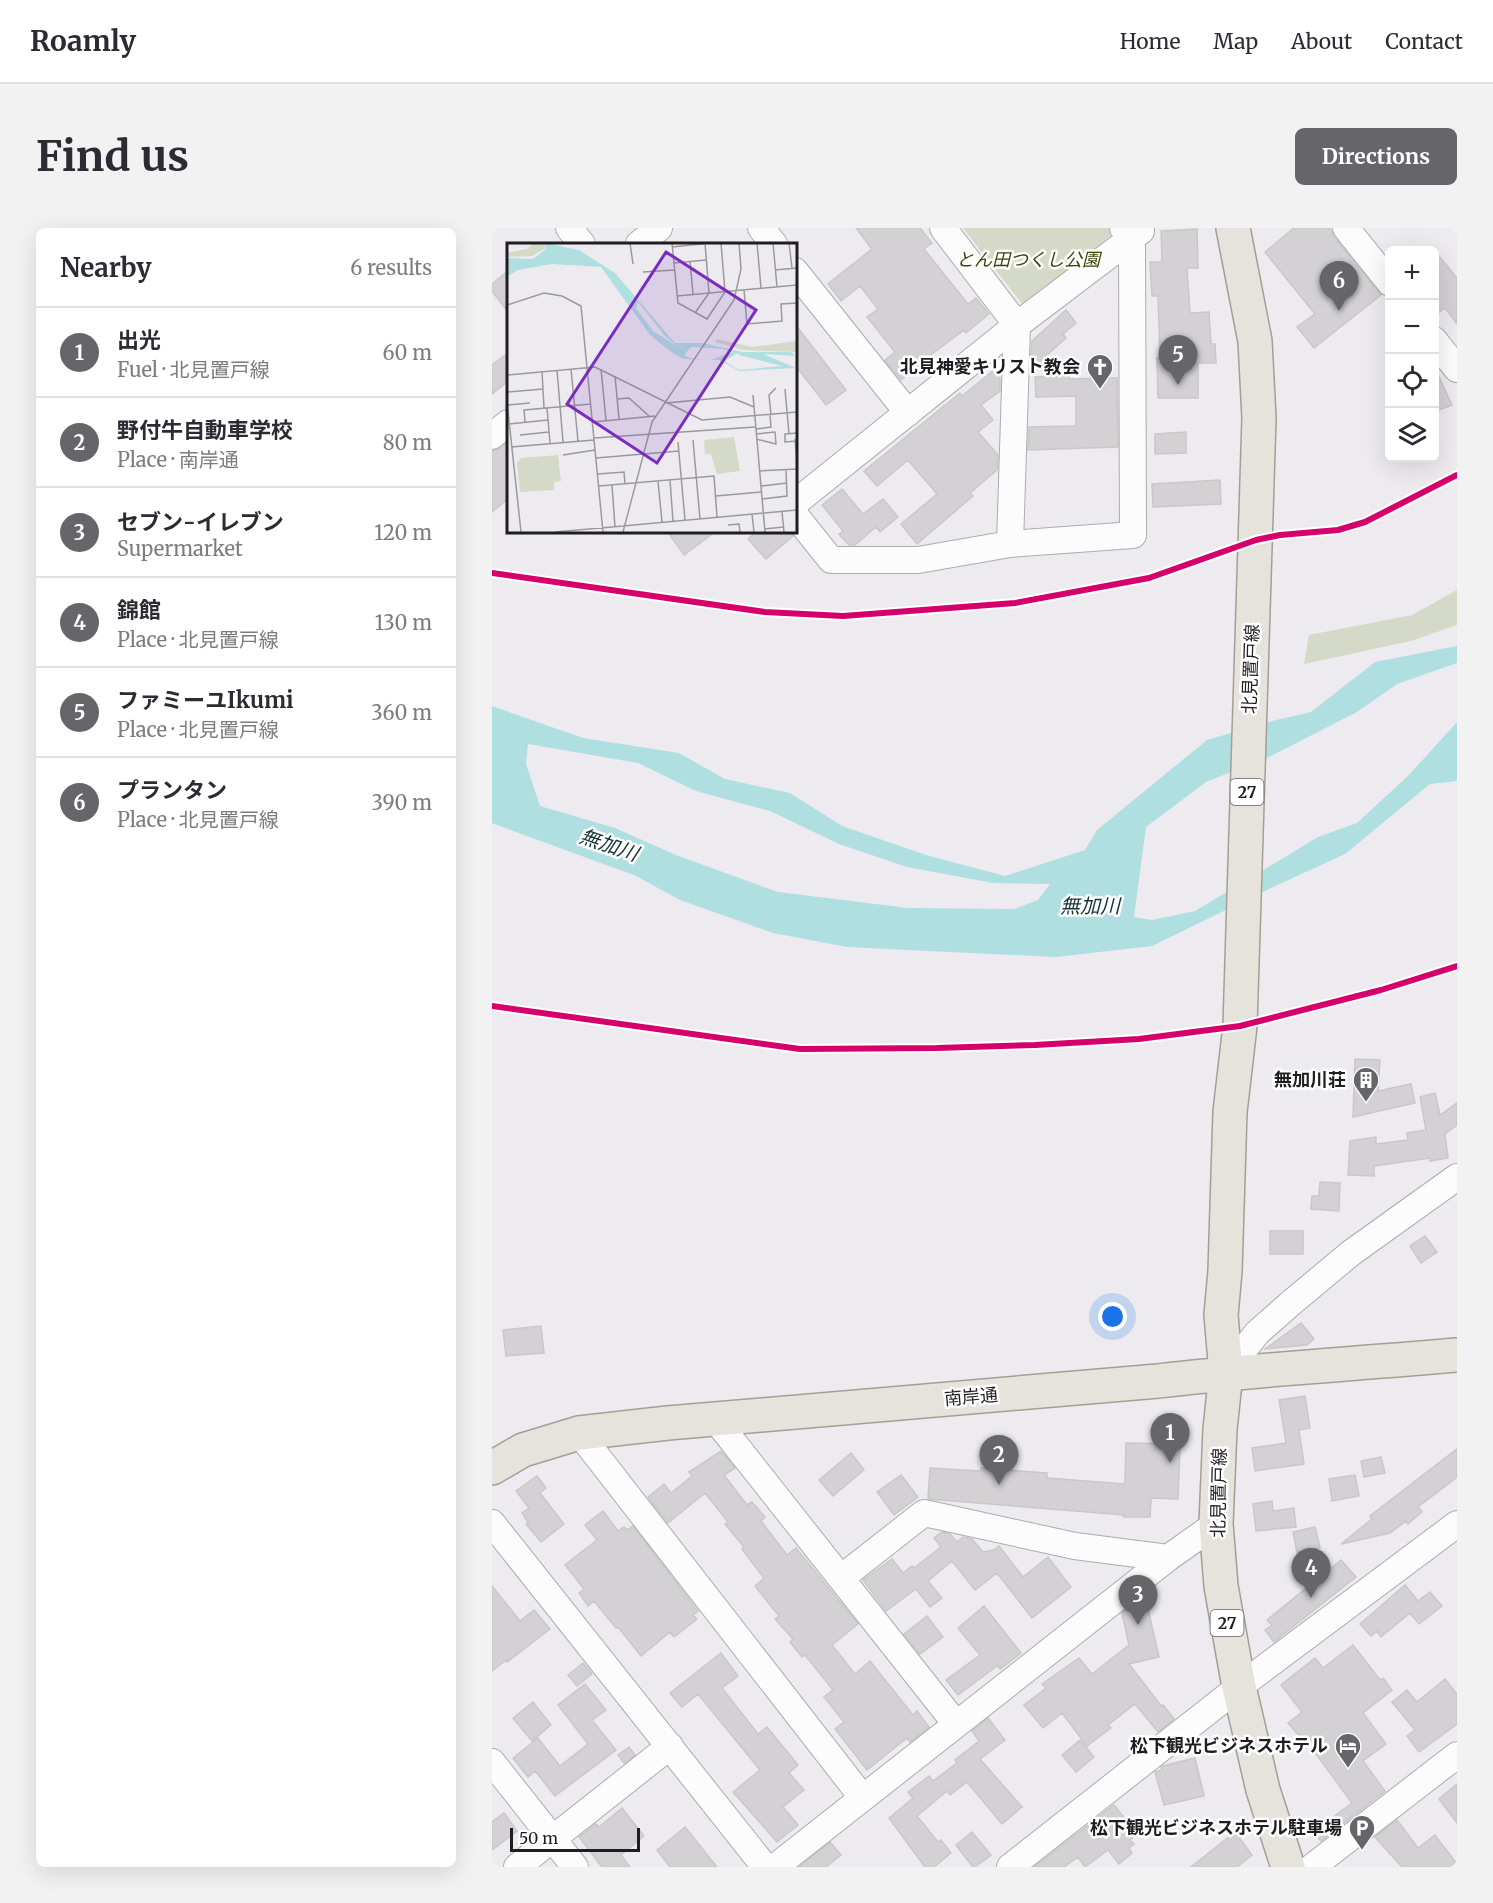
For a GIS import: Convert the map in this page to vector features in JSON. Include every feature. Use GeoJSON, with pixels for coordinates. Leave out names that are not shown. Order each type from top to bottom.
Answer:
{"type":"FeatureCollection","features":[{"type":"Feature","properties":{"kind":"main road","name":"北見置戸線"},"geometry":{"type":"LineString","coordinates":[[1217,228],[1240,340],[1245,560],[1225,1271],[1221,1315],[1226,1373],[1220,1429],[1216,1524],[1221,1587],[1239,1687],[1263,1790],[1288,1867]]}},
{"type":"Feature","properties":{"kind":"main road","name":"北見置戸線"},"geometry":{"type":"LineString","coordinates":[[1233,228],[1256,341],[1259,418],[1245,560]]}},
{"type":"Feature","properties":{"kind":"main road","name":"南岸通"},"geometry":{"type":"LineString","coordinates":[[492,1468],[523,1450],[579,1433],[1226,1373],[1457,1355]]}},
{"type":"Feature","properties":{"kind":"street"},"geometry":{"type":"LineString","coordinates":[[570,228],[581,243]]}},
{"type":"Feature","properties":{"kind":"street"},"geometry":{"type":"LineString","coordinates":[[640,243],[659,228]]}},
{"type":"Feature","properties":{"kind":"street"},"geometry":{"type":"LineString","coordinates":[[761,228],[773,243]]}},
{"type":"Feature","properties":{"kind":"street"},"geometry":{"type":"LineString","coordinates":[[943,228],[1017,325],[1010,544]]}},
{"type":"Feature","properties":{"kind":"street"},"geometry":{"type":"LineString","coordinates":[[1346,228],[1385,278]]}},
{"type":"Feature","properties":{"kind":"street"},"geometry":{"type":"LineString","coordinates":[[796,502],[1133,232]]}},
{"type":"Feature","properties":{"kind":"street"},"geometry":{"type":"LineString","coordinates":[[796,516],[831,560],[918,560],[1010,544],[1133,535],[1133,232]]}},
{"type":"Feature","properties":{"kind":"street"},"geometry":{"type":"LineString","coordinates":[[796,272],[908,413]]}},
{"type":"Feature","properties":{"kind":"street"},"geometry":{"type":"LineString","coordinates":[[1439,346],[1457,369]]}},
{"type":"Feature","properties":{"kind":"street"},"geometry":{"type":"LineString","coordinates":[[492,436],[507,424]]}},
{"type":"Feature","properties":{"kind":"street"},"geometry":{"type":"LineString","coordinates":[[1226,1373],[1257,1333],[1291,1303],[1351,1253],[1457,1177]]}},
{"type":"Feature","properties":{"kind":"street"},"geometry":{"type":"LineString","coordinates":[[715,1419],[956,1724]]}},
{"type":"Feature","properties":{"kind":"street"},"geometry":{"type":"LineString","coordinates":[[579,1433],[862,1797]]}},
{"type":"Feature","properties":{"kind":"street"},"geometry":{"type":"LineString","coordinates":[[840,1578],[924,1512],[1075,1546],[1168,1558]]}},
{"type":"Feature","properties":{"kind":"street"},"geometry":{"type":"LineString","coordinates":[[492,1523],[765,1867]]}},
{"type":"Feature","properties":{"kind":"street"},"geometry":{"type":"LineString","coordinates":[[775,1867],[1168,1558],[1216,1524]]}},
{"type":"Feature","properties":{"kind":"street"},"geometry":{"type":"LineString","coordinates":[[1010,1867],[1239,1687],[1457,1524]]}},
{"type":"Feature","properties":{"kind":"street"},"geometry":{"type":"LineString","coordinates":[[518,1867],[670,1746]]}},
{"type":"Feature","properties":{"kind":"street"},"geometry":{"type":"LineString","coordinates":[[1312,1867],[1457,1755]]}},
{"type":"Feature","properties":{"kind":"street"},"geometry":{"type":"LineString","coordinates":[[492,1762],[575,1867]]}},
{"type":"Feature","properties":{"kind":"green space","name":"とん田つくし公園"},"geometry":{"type":"Polygon","coordinates":[[[963,228],[1109,228],[1113,234],[1023,305],[963,228]]]}},
{"type":"Feature","properties":{"kind":"green space"},"geometry":{"type":"Polygon","coordinates":[[[1457,590],[1457,625],[1411,641],[1304,664],[1309,635],[1412,615],[1457,590]]]}},
{"type":"Feature","properties":{"kind":"water","name":"無加川"},"geometry":{"type":"Polygon","coordinates":[[[1457,646],[1457,663],[1397,684],[1357,712],[1269,757],[1206,782],[1146,827],[1134,917],[1152,920],[1195,911],[1318,837],[1357,823],[1409,775],[1457,722],[1457,781],[1430,784],[1345,854],[1152,946],[1056,957],[847,947],[773,933],[680,900],[636,876],[492,823],[492,706],[583,738],[679,753],[725,779],[790,793],[842,826],[926,855],[1005,876],[1085,850],[1097,830],[1207,740],[1311,712],[1375,662],[1457,646]],[[528,744],[526,764],[540,806],[615,828],[676,855],[778,892],[908,908],[1014,909],[1038,900],[1050,884],[993,883],[907,867],[839,844],[770,811],[696,791],[638,763],[528,744]]]}},
{"type":"Feature","properties":{"kind":"building"},"geometry":{"type":"Polygon","coordinates":[[[856,228],[920,228],[932,243],[924,249],[968,304],[976,298],[989,314],[966,333],[964,330],[928,357],[933,363],[919,374],[914,368],[901,380],[885,360],[895,352],[867,317],[878,309],[860,286],[841,301],[828,284],[872,249],[856,228]]]}},
{"type":"Feature","properties":{"kind":"building"},"geometry":{"type":"Polygon","coordinates":[[[1294,228],[1330,228],[1334,237],[1381,295],[1314,348],[1297,327],[1315,314],[1265,252],[1294,228]]]}},
{"type":"Feature","properties":{"kind":"building"},"geometry":{"type":"Polygon","coordinates":[[[1197,229],[1198,268],[1187,268],[1190,313],[1209,312],[1211,344],[1215,344],[1216,363],[1198,363],[1198,398],[1158,398],[1157,358],[1160,358],[1158,296],[1152,296],[1150,262],[1162,262],[1161,231],[1197,229]]]}},
{"type":"Feature","properties":{"kind":"building"},"geometry":{"type":"Polygon","coordinates":[[[1439,256],[1457,278],[1457,324],[1445,308],[1439,312],[1439,256]]]}},
{"type":"Feature","properties":{"kind":"building"},"geometry":{"type":"Polygon","coordinates":[[[507,272],[507,311],[492,291],[492,284],[507,272]]]}},
{"type":"Feature","properties":{"kind":"building"},"geometry":{"type":"Polygon","coordinates":[[[1066,310],[1076,323],[1063,334],[1066,338],[1035,366],[1035,361],[1031,357],[1032,341],[1066,310]]]}},
{"type":"Feature","properties":{"kind":"building"},"geometry":{"type":"Polygon","coordinates":[[[796,325],[846,390],[826,405],[796,366],[796,325]]]}},
{"type":"Feature","properties":{"kind":"building"},"geometry":{"type":"Polygon","coordinates":[[[507,354],[507,382],[492,394],[492,365],[507,354]]]}},
{"type":"Feature","properties":{"kind":"building"},"geometry":{"type":"Polygon","coordinates":[[[994,370],[1000,378],[1000,391],[981,405],[993,420],[978,432],[998,455],[997,470],[970,493],[973,496],[917,544],[901,524],[937,494],[908,460],[877,486],[864,471],[960,393],[962,396],[994,370]]]}},
{"type":"Feature","properties":{"kind":"building"},"geometry":{"type":"Polygon","coordinates":[[[1069,376],[1069,379],[1117,378],[1118,447],[1028,450],[1029,427],[1076,426],[1076,396],[1036,397],[1035,377],[1069,376]]]}},
{"type":"Feature","properties":{"kind":"building"},"geometry":{"type":"Polygon","coordinates":[[[1439,377],[1452,405],[1439,410],[1439,377]]]}},
{"type":"Feature","properties":{"kind":"building"},"geometry":{"type":"Polygon","coordinates":[[[1186,432],[1186,453],[1155,454],[1155,434],[1186,432]]]}},
{"type":"Feature","properties":{"kind":"building"},"geometry":{"type":"Polygon","coordinates":[[[507,443],[507,500],[492,512],[492,451],[507,443]]]}},
{"type":"Feature","properties":{"kind":"building"},"geometry":{"type":"Polygon","coordinates":[[[1220,480],[1221,504],[1153,507],[1152,484],[1220,480]]]}},
{"type":"Feature","properties":{"kind":"building"},"geometry":{"type":"Polygon","coordinates":[[[842,489],[863,514],[883,499],[898,517],[880,532],[876,527],[855,545],[849,545],[839,534],[843,531],[822,505],[842,489]]]}},
{"type":"Feature","properties":{"kind":"building"},"geometry":{"type":"Polygon","coordinates":[[[668,532],[715,532],[684,555],[668,532]]]}},
{"type":"Feature","properties":{"kind":"building"},"geometry":{"type":"Polygon","coordinates":[[[756,532],[790,532],[793,536],[766,559],[748,539],[756,532]]]}},
{"type":"Feature","properties":{"kind":"building","name":"無加川荘"},"geometry":{"type":"Polygon","coordinates":[[[1355,1059],[1380,1060],[1378,1091],[1411,1084],[1415,1103],[1353,1117],[1355,1059]]]}},
{"type":"Feature","properties":{"kind":"building"},"geometry":{"type":"Polygon","coordinates":[[[1435,1093],[1440,1115],[1457,1103],[1457,1125],[1445,1134],[1448,1158],[1430,1161],[1430,1158],[1374,1166],[1374,1176],[1348,1175],[1350,1141],[1376,1137],[1376,1144],[1408,1140],[1407,1133],[1426,1130],[1420,1097],[1435,1093]]]}},
{"type":"Feature","properties":{"kind":"building"},"geometry":{"type":"Polygon","coordinates":[[[1320,1182],[1340,1183],[1339,1211],[1311,1209],[1312,1196],[1319,1196],[1320,1182]]]}},
{"type":"Feature","properties":{"kind":"building"},"geometry":{"type":"Polygon","coordinates":[[[1270,1231],[1303,1231],[1303,1254],[1270,1254],[1270,1231]]]}},
{"type":"Feature","properties":{"kind":"building"},"geometry":{"type":"Polygon","coordinates":[[[1425,1236],[1437,1252],[1421,1263],[1410,1246],[1425,1236]]]}},
{"type":"Feature","properties":{"kind":"building"},"geometry":{"type":"Polygon","coordinates":[[[1301,1323],[1314,1339],[1307,1345],[1265,1349],[1301,1323]]]}},
{"type":"Feature","properties":{"kind":"building"},"geometry":{"type":"Polygon","coordinates":[[[541,1326],[544,1353],[506,1356],[503,1330],[541,1326]]]}},
{"type":"Feature","properties":{"kind":"building"},"geometry":{"type":"Polygon","coordinates":[[[1305,1396],[1310,1428],[1299,1430],[1304,1464],[1255,1471],[1252,1448],[1286,1443],[1279,1400],[1305,1396]]]}},
{"type":"Feature","properties":{"kind":"building"},"geometry":{"type":"Polygon","coordinates":[[[1126,1443],[1180,1444],[1178,1499],[1151,1498],[1150,1517],[1124,1517],[1124,1515],[928,1499],[930,1468],[981,1471],[981,1468],[1047,1473],[1047,1478],[1125,1484],[1126,1443]]]}},
{"type":"Feature","properties":{"kind":"building"},"geometry":{"type":"Polygon","coordinates":[[[1457,1449],[1457,1477],[1418,1507],[1422,1512],[1408,1524],[1406,1521],[1390,1533],[1341,1544],[1372,1519],[1370,1516],[1457,1449]]]}},
{"type":"Feature","properties":{"kind":"building"},"geometry":{"type":"Polygon","coordinates":[[[721,1451],[735,1468],[724,1475],[747,1505],[752,1502],[765,1517],[761,1521],[787,1555],[796,1548],[858,1624],[832,1645],[855,1674],[870,1661],[913,1715],[917,1711],[929,1727],[910,1742],[907,1738],[867,1770],[835,1729],[844,1722],[824,1697],[833,1690],[805,1655],[802,1657],[790,1642],[793,1639],[775,1619],[779,1616],[755,1586],[764,1578],[742,1549],[744,1547],[725,1524],[728,1522],[705,1493],[668,1523],[648,1497],[664,1484],[671,1493],[692,1476],[689,1472],[721,1451]]]}},
{"type":"Feature","properties":{"kind":"building"},"geometry":{"type":"Polygon","coordinates":[[[851,1453],[864,1470],[833,1496],[819,1480],[851,1453]]]}},
{"type":"Feature","properties":{"kind":"building"},"geometry":{"type":"Polygon","coordinates":[[[1381,1457],[1385,1473],[1364,1477],[1361,1461],[1381,1457]]]}},
{"type":"Feature","properties":{"kind":"building"},"geometry":{"type":"Polygon","coordinates":[[[901,1475],[918,1497],[894,1515],[877,1492],[901,1475]]]}},
{"type":"Feature","properties":{"kind":"building"},"geometry":{"type":"Polygon","coordinates":[[[1355,1475],[1359,1496],[1332,1501],[1329,1479],[1355,1475]]]}},
{"type":"Feature","properties":{"kind":"building"},"geometry":{"type":"Polygon","coordinates":[[[537,1476],[546,1488],[540,1493],[564,1524],[541,1542],[526,1524],[528,1522],[522,1513],[529,1508],[516,1491],[537,1476]]]}},
{"type":"Feature","properties":{"kind":"building"},"geometry":{"type":"Polygon","coordinates":[[[1272,1501],[1273,1511],[1294,1508],[1296,1527],[1256,1531],[1253,1504],[1272,1501]]]}},
{"type":"Feature","properties":{"kind":"building"},"geometry":{"type":"Polygon","coordinates":[[[603,1511],[618,1531],[624,1527],[627,1530],[633,1526],[698,1611],[693,1615],[697,1619],[674,1637],[670,1632],[641,1656],[594,1601],[588,1606],[579,1593],[584,1589],[565,1565],[597,1540],[585,1525],[603,1511]]]}},
{"type":"Feature","properties":{"kind":"building"},"geometry":{"type":"Polygon","coordinates":[[[1315,1527],[1320,1548],[1297,1553],[1293,1532],[1315,1527]]]}},
{"type":"Feature","properties":{"kind":"building"},"geometry":{"type":"Polygon","coordinates":[[[942,1532],[950,1534],[957,1542],[963,1537],[972,1539],[983,1552],[994,1550],[999,1546],[1023,1577],[1048,1557],[1071,1587],[1032,1618],[997,1573],[975,1590],[952,1561],[928,1581],[942,1598],[930,1607],[916,1589],[886,1611],[863,1580],[892,1559],[903,1573],[912,1566],[914,1568],[941,1547],[934,1538],[942,1532]]]}},
{"type":"Feature","properties":{"kind":"building"},"geometry":{"type":"Polygon","coordinates":[[[1341,1560],[1356,1577],[1274,1642],[1265,1630],[1272,1625],[1267,1620],[1341,1560]]]}},
{"type":"Feature","properties":{"kind":"building"},"geometry":{"type":"Polygon","coordinates":[[[1405,1585],[1418,1601],[1430,1592],[1442,1606],[1419,1624],[1410,1613],[1381,1637],[1377,1631],[1371,1636],[1360,1624],[1405,1585]]]}},
{"type":"Feature","properties":{"kind":"building"},"geometry":{"type":"Polygon","coordinates":[[[492,1586],[520,1621],[534,1610],[550,1629],[492,1671],[492,1586]]]}},
{"type":"Feature","properties":{"kind":"building"},"geometry":{"type":"Polygon","coordinates":[[[1147,1605],[1159,1657],[1129,1664],[1174,1719],[1158,1732],[1135,1704],[1108,1725],[1111,1728],[1087,1746],[1062,1713],[1043,1728],[1024,1705],[1046,1688],[1042,1684],[1079,1658],[1092,1674],[1129,1645],[1122,1613],[1127,1609],[1147,1605]]]}},
{"type":"Feature","properties":{"kind":"building"},"geometry":{"type":"Polygon","coordinates":[[[984,1606],[1021,1653],[1000,1669],[997,1666],[958,1695],[946,1680],[980,1655],[958,1628],[984,1606]]]}},
{"type":"Feature","properties":{"kind":"building"},"geometry":{"type":"Polygon","coordinates":[[[927,1616],[943,1637],[920,1654],[904,1634],[927,1616]]]}},
{"type":"Feature","properties":{"kind":"building"},"geometry":{"type":"Polygon","coordinates":[[[1353,1645],[1380,1680],[1383,1678],[1392,1690],[1363,1713],[1386,1744],[1363,1761],[1385,1791],[1321,1841],[1313,1832],[1352,1803],[1305,1739],[1303,1740],[1288,1723],[1302,1712],[1281,1685],[1315,1658],[1323,1668],[1353,1645]]]}},
{"type":"Feature","properties":{"kind":"building"},"geometry":{"type":"Polygon","coordinates":[[[721,1653],[738,1676],[722,1688],[758,1734],[767,1727],[798,1765],[789,1773],[804,1790],[783,1807],[798,1825],[777,1842],[733,1792],[760,1770],[698,1694],[682,1707],[670,1693],[721,1653]]]}},
{"type":"Feature","properties":{"kind":"building"},"geometry":{"type":"Polygon","coordinates":[[[583,1663],[592,1674],[577,1686],[568,1675],[583,1663]]]}},
{"type":"Feature","properties":{"kind":"building"},"geometry":{"type":"Polygon","coordinates":[[[1445,1679],[1457,1694],[1457,1724],[1419,1752],[1407,1736],[1415,1730],[1392,1702],[1407,1690],[1417,1702],[1445,1679]]]}},
{"type":"Feature","properties":{"kind":"building"},"geometry":{"type":"Polygon","coordinates":[[[585,1684],[606,1710],[592,1720],[616,1750],[555,1796],[535,1771],[528,1777],[513,1758],[538,1738],[560,1766],[588,1744],[558,1705],[585,1684]]]}},
{"type":"Feature","properties":{"kind":"building"},"geometry":{"type":"Polygon","coordinates":[[[533,1702],[551,1725],[532,1741],[513,1718],[533,1702]]]}},
{"type":"Feature","properties":{"kind":"building"},"geometry":{"type":"Polygon","coordinates":[[[988,1718],[1005,1740],[980,1759],[1022,1807],[1002,1824],[967,1782],[950,1795],[947,1791],[917,1816],[938,1842],[941,1840],[951,1853],[934,1867],[925,1867],[889,1818],[913,1798],[908,1792],[929,1776],[933,1781],[957,1763],[955,1760],[979,1741],[972,1731],[988,1718]]]}},
{"type":"Feature","properties":{"kind":"building"},"geometry":{"type":"Polygon","coordinates":[[[1080,1740],[1094,1757],[1076,1772],[1062,1755],[1080,1740]]]}},
{"type":"Feature","properties":{"kind":"building"},"geometry":{"type":"Polygon","coordinates":[[[629,1747],[635,1755],[624,1763],[618,1755],[629,1747]]]}},
{"type":"Feature","properties":{"kind":"building"},"geometry":{"type":"Polygon","coordinates":[[[1195,1758],[1204,1796],[1164,1805],[1155,1772],[1162,1770],[1163,1766],[1195,1758]]]}},
{"type":"Feature","properties":{"kind":"building"},"geometry":{"type":"Polygon","coordinates":[[[1457,1784],[1457,1823],[1439,1799],[1457,1784]]]}},
{"type":"Feature","properties":{"kind":"building"},"geometry":{"type":"Polygon","coordinates":[[[1114,1805],[1137,1834],[1130,1840],[1134,1844],[1129,1848],[1132,1853],[1119,1864],[1108,1850],[1085,1867],[1078,1857],[1064,1867],[1034,1867],[1114,1805]]]}},
{"type":"Feature","properties":{"kind":"building"},"geometry":{"type":"Polygon","coordinates":[[[622,1808],[644,1836],[621,1855],[630,1867],[602,1867],[579,1837],[596,1824],[599,1827],[622,1808]]]}},
{"type":"Feature","properties":{"kind":"building"},"geometry":{"type":"Polygon","coordinates":[[[504,1813],[517,1831],[492,1850],[492,1822],[504,1813]]]}},
{"type":"Feature","properties":{"kind":"building"},"geometry":{"type":"Polygon","coordinates":[[[1397,1820],[1418,1848],[1435,1835],[1457,1867],[1402,1867],[1375,1837],[1397,1820]]]}},
{"type":"Feature","properties":{"kind":"building"},"geometry":{"type":"Polygon","coordinates":[[[685,1827],[717,1867],[670,1867],[657,1850],[685,1827]]]}},
{"type":"Feature","properties":{"kind":"building"},"geometry":{"type":"Polygon","coordinates":[[[972,1832],[991,1855],[975,1867],[956,1845],[972,1832]]]}},
{"type":"Feature","properties":{"kind":"building"},"geometry":{"type":"Polygon","coordinates":[[[1235,1832],[1252,1855],[1237,1867],[1191,1867],[1235,1832]]]}},
{"type":"Feature","properties":{"kind":"building"},"geometry":{"type":"Polygon","coordinates":[[[830,1842],[841,1855],[826,1867],[799,1867],[830,1842]]]}},
{"type":"Feature","properties":{"kind":"cycle path"},"geometry":{"type":"LineString","coordinates":[[492,573],[765,612],[843,616],[1015,603],[1149,578],[1256,540],[1280,535],[1338,530],[1365,522],[1457,475]]}},
{"type":"Feature","properties":{"kind":"cycle path"},"geometry":{"type":"LineString","coordinates":[[492,1006],[800,1049],[1035,1045],[1139,1039],[1240,1026],[1381,990],[1457,966]]}},
{"type":"Feature","properties":{"kind":"place","name":"プランタン"},"geometry":{"type":"Point","coordinates":[1339,311]}},
{"type":"Feature","properties":{"kind":"place","name":"ファミーユIkumi"},"geometry":{"type":"Point","coordinates":[1178,385]}},
{"type":"Feature","properties":{"kind":"place","name":"北見神愛キリスト教会"},"geometry":{"type":"Point","coordinates":[1100,390]}},
{"type":"Feature","properties":{"kind":"place","name":"無加川荘"},"geometry":{"type":"Point","coordinates":[1366,1103]}},
{"type":"Feature","properties":{"kind":"place","name":"出光"},"geometry":{"type":"Point","coordinates":[1170,1463]}},
{"type":"Feature","properties":{"kind":"place","name":"野付牛自動車学校"},"geometry":{"type":"Point","coordinates":[999,1485]}},
{"type":"Feature","properties":{"kind":"place","name":"錦館"},"geometry":{"type":"Point","coordinates":[1311,1598]}},
{"type":"Feature","properties":{"kind":"place","name":"セブン-イレブン"},"geometry":{"type":"Point","coordinates":[1138,1625]}},
{"type":"Feature","properties":{"kind":"place","name":"松下観光ビジネスホテル"},"geometry":{"type":"Point","coordinates":[1348,1769]}},
{"type":"Feature","properties":{"kind":"place","name":"松下観光ビジネスホテル駐車場"},"geometry":{"type":"Point","coordinates":[1362,1851]}}]}
